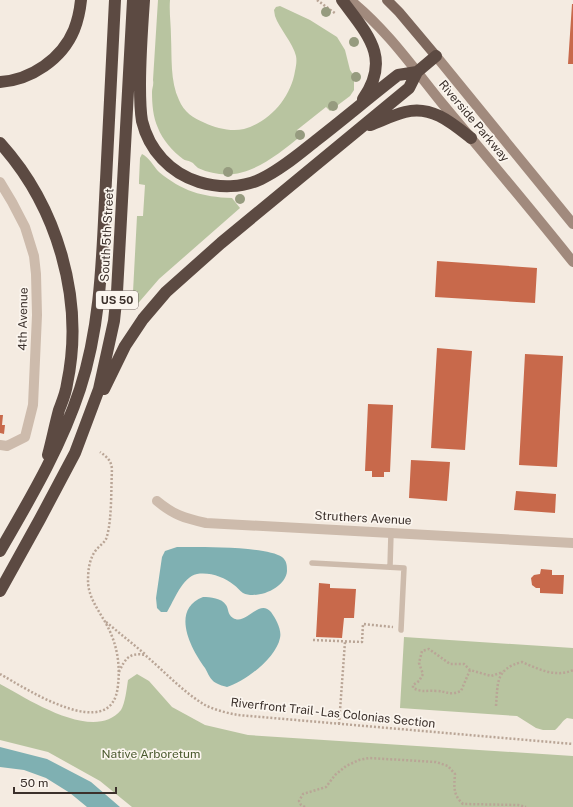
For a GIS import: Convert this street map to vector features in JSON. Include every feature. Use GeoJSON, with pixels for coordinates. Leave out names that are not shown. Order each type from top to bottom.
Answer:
{"type":"FeatureCollection","features":[{"type":"Feature","properties":{"kind":"highway"},"geometry":{"type":"LineString","coordinates":[[0,82],[21,78],[51,62],[64,47],[74,30],[79,14],[81,0]]}},
{"type":"Feature","properties":{"kind":"highway","name":"South 5th Street"},"geometry":{"type":"LineString","coordinates":[[0,551],[42,479],[65,432],[81,388],[89,356],[95,322],[102,259],[115,0]]}},
{"type":"Feature","properties":{"kind":"highway","name":"South 5th Street"},"geometry":{"type":"LineString","coordinates":[[0,591],[75,453],[99,389],[115,314],[120,256],[133,0]]}},
{"type":"Feature","properties":{"kind":"highway"},"geometry":{"type":"LineString","coordinates":[[144,0],[140,61],[140,103],[142,120],[149,140],[163,160],[176,171],[191,180],[208,184],[238,186],[261,179],[284,165],[398,75],[417,72]]}},
{"type":"Feature","properties":{"kind":"highway"},"geometry":{"type":"LineString","coordinates":[[342,0],[370,41],[376,61],[376,70],[370,88],[356,108]]}},
{"type":"Feature","properties":{"kind":"highway"},"geometry":{"type":"LineString","coordinates":[[80,438],[125,346],[154,304],[221,243],[409,88],[417,72],[436,56]]}},
{"type":"Feature","properties":{"kind":"highway"},"geometry":{"type":"LineString","coordinates":[[361,128],[405,112],[418,110],[435,113],[443,117],[471,138]]}},
{"type":"Feature","properties":{"kind":"highway"},"geometry":{"type":"LineString","coordinates":[[0,143],[11,155],[25,175],[38,195],[49,218],[64,265],[69,290],[73,335],[68,384],[59,411],[42,479]]}},
{"type":"Feature","properties":{"kind":"main road","name":"Riverside Parkway"},"geometry":{"type":"LineString","coordinates":[[350,0],[380,26],[573,262]]}},
{"type":"Feature","properties":{"kind":"main road","name":"Riverside Parkway"},"geometry":{"type":"LineString","coordinates":[[387,0],[436,56],[573,224]]}},
{"type":"Feature","properties":{"kind":"street","name":"4th Avenue"},"geometry":{"type":"LineString","coordinates":[[0,182],[25,227],[34,256],[37,315],[33,405],[25,437],[7,446],[0,445]]}},
{"type":"Feature","properties":{"kind":"street","name":"Struthers Avenue"},"geometry":{"type":"LineString","coordinates":[[157,501],[170,512],[206,523],[573,543]]}},
{"type":"Feature","properties":{"kind":"lane"},"geometry":{"type":"LineString","coordinates":[[390,568],[391,533]]}},
{"type":"Feature","properties":{"kind":"lane"},"geometry":{"type":"LineString","coordinates":[[312,563],[404,568],[401,628]]}},
{"type":"Feature","properties":{"kind":"path"},"geometry":{"type":"LineString","coordinates":[[0,674],[46,699],[72,710],[87,713],[99,711],[108,707],[114,701],[117,693],[119,672],[116,647],[112,634],[92,600],[88,581],[88,570],[91,559],[96,550],[107,537],[109,526],[112,469],[111,463],[107,457],[100,452]]}},
{"type":"Feature","properties":{"kind":"path","name":"Riverfront Trail - Las Colonias Section"},"geometry":{"type":"LineString","coordinates":[[104,620],[192,695],[206,705],[238,715],[573,744]]}},
{"type":"Feature","properties":{"kind":"path"},"geometry":{"type":"LineString","coordinates":[[313,640],[362,642],[363,624],[401,628]]}},
{"type":"Feature","properties":{"kind":"path"},"geometry":{"type":"LineString","coordinates":[[339,724],[345,642]]}},
{"type":"Feature","properties":{"kind":"path"},"geometry":{"type":"LineString","coordinates":[[470,670],[461,691],[454,694],[438,691],[422,692],[413,688],[413,684],[419,681],[424,674],[419,663],[422,651],[429,649],[450,664],[464,664],[470,670],[491,676],[503,672],[514,664],[522,662],[537,670],[550,672],[568,672],[573,670]]}},
{"type":"Feature","properties":{"kind":"path"},"geometry":{"type":"LineString","coordinates":[[119,672],[123,663],[133,654],[145,655]]}},
{"type":"Feature","properties":{"kind":"path"},"geometry":{"type":"LineString","coordinates":[[496,706],[498,679],[503,672]]}},
{"type":"Feature","properties":{"kind":"path"},"geometry":{"type":"LineString","coordinates":[[305,807],[301,805],[299,800],[303,794],[326,787],[335,775],[346,766],[359,760],[369,758],[436,762],[448,766],[455,774],[454,786],[456,798],[463,804],[518,804],[526,807]]}},
{"type":"Feature","properties":{"kind":"green space"},"geometry":{"type":"Polygon","coordinates":[[[158,0],[170,0],[172,69],[176,93],[186,111],[201,121],[224,129],[244,129],[262,121],[278,107],[284,99],[293,81],[296,67],[296,56],[275,16],[274,10],[276,7],[280,6],[310,20],[337,37],[345,50],[350,70],[354,76],[354,90],[350,96],[330,111],[326,107],[297,130],[302,135],[279,153],[254,168],[228,174],[213,173],[198,168],[192,162],[184,160],[172,149],[162,136],[155,119],[152,92],[158,0]]]}},
{"type":"Feature","properties":{"kind":"green space"},"geometry":{"type":"Polygon","coordinates":[[[142,154],[145,155],[159,172],[176,184],[193,192],[211,196],[232,198],[240,208],[159,279],[134,308],[132,308],[131,304],[137,216],[143,216],[145,185],[139,184],[140,158],[142,154]]]}},
{"type":"Feature","properties":{"kind":"green space"},"geometry":{"type":"Polygon","coordinates":[[[404,637],[573,648],[573,719],[567,718],[555,730],[543,730],[536,728],[517,716],[400,708],[404,637]]]}},
{"type":"Feature","properties":{"kind":"green space","name":"Native Arboretum"},"geometry":{"type":"Polygon","coordinates":[[[137,674],[149,681],[172,707],[205,725],[248,735],[573,756],[573,807],[132,807],[100,781],[48,752],[0,740],[0,684],[43,708],[78,720],[95,722],[109,719],[121,710],[125,700],[128,680],[137,674]]]}},
{"type":"Feature","properties":{"kind":"water"},"geometry":{"type":"Polygon","coordinates":[[[177,547],[232,548],[274,553],[284,559],[287,565],[287,571],[282,583],[270,591],[256,595],[243,593],[230,582],[221,577],[207,574],[197,574],[192,576],[183,584],[167,612],[161,612],[157,608],[156,598],[162,557],[165,551],[177,547]]]}},
{"type":"Feature","properties":{"kind":"water"},"geometry":{"type":"Polygon","coordinates":[[[203,597],[219,599],[226,605],[231,616],[238,619],[248,616],[262,608],[266,609],[271,612],[277,621],[279,628],[280,638],[277,646],[266,661],[243,680],[227,687],[217,684],[211,678],[194,651],[186,630],[185,620],[187,611],[193,603],[203,597]]]}},
{"type":"Feature","properties":{"kind":"water"},"geometry":{"type":"Polygon","coordinates":[[[0,747],[47,759],[91,782],[120,807],[87,807],[70,793],[46,778],[24,770],[0,767],[0,747]]]}},
{"type":"Feature","properties":{"kind":"building"},"geometry":{"type":"Polygon","coordinates":[[[572,4],[573,64],[568,64],[572,4]]]}},
{"type":"Feature","properties":{"kind":"building"},"geometry":{"type":"Polygon","coordinates":[[[437,261],[537,268],[535,303],[435,297],[437,261]]]}},
{"type":"Feature","properties":{"kind":"building"},"geometry":{"type":"Polygon","coordinates":[[[437,348],[472,351],[465,450],[431,448],[437,348]]]}},
{"type":"Feature","properties":{"kind":"building"},"geometry":{"type":"Polygon","coordinates":[[[525,354],[563,356],[557,467],[519,465],[525,354]]]}},
{"type":"Feature","properties":{"kind":"building"},"geometry":{"type":"Polygon","coordinates":[[[368,404],[393,405],[390,472],[384,472],[384,477],[372,477],[372,471],[365,471],[368,404]]]}},
{"type":"Feature","properties":{"kind":"building"},"geometry":{"type":"Polygon","coordinates":[[[0,415],[3,415],[2,425],[5,425],[4,434],[0,433],[0,415]]]}},
{"type":"Feature","properties":{"kind":"building"},"geometry":{"type":"Polygon","coordinates":[[[411,460],[450,462],[447,501],[409,498],[411,460]]]}},
{"type":"Feature","properties":{"kind":"building"},"geometry":{"type":"Polygon","coordinates":[[[516,491],[556,494],[555,513],[514,510],[516,491]]]}},
{"type":"Feature","properties":{"kind":"building"},"geometry":{"type":"Polygon","coordinates":[[[541,569],[552,570],[552,575],[564,575],[563,594],[540,593],[540,588],[536,588],[532,585],[531,578],[534,575],[540,574],[541,569]]]}},
{"type":"Feature","properties":{"kind":"building"},"geometry":{"type":"Polygon","coordinates":[[[319,583],[330,584],[330,588],[356,589],[354,618],[344,618],[342,638],[316,637],[319,583]]]}}]}
